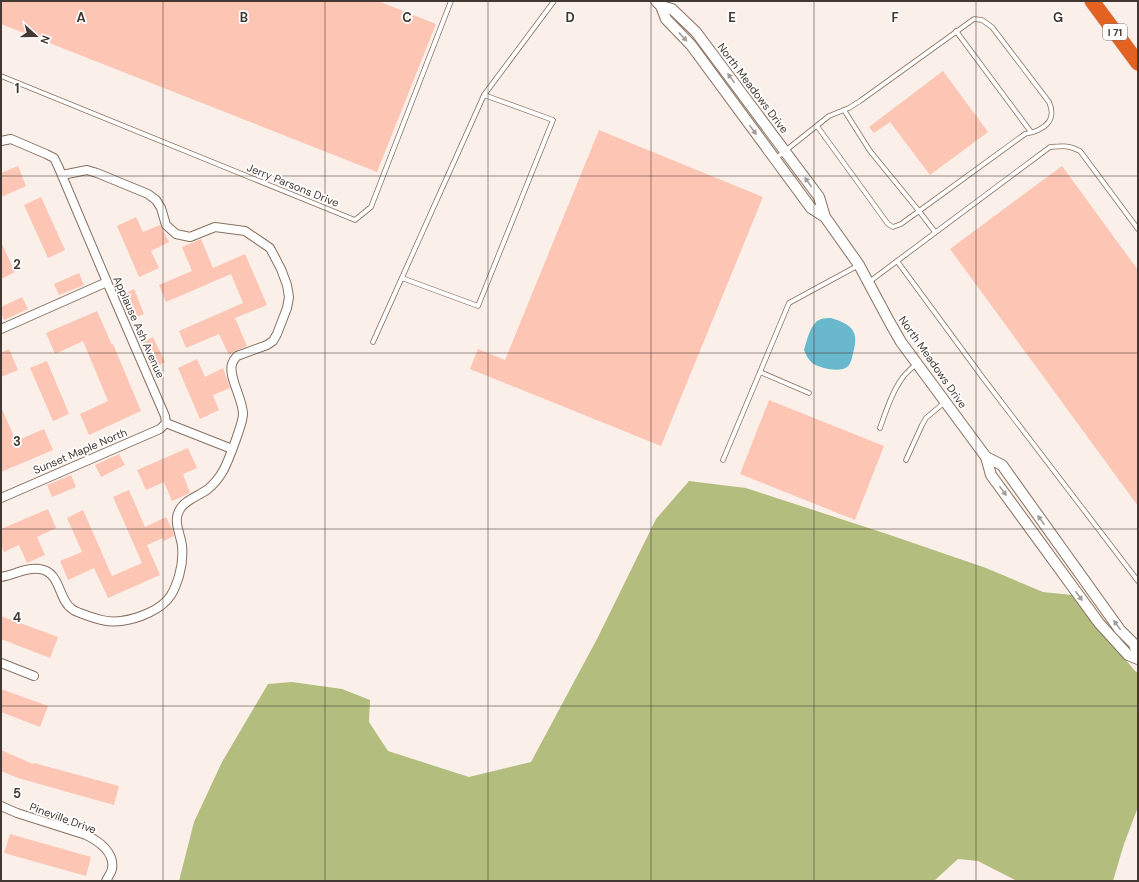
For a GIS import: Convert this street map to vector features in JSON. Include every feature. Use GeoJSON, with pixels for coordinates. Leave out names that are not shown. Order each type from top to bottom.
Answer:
{"type":"FeatureCollection","features":[{"type":"Feature","properties":{"kind":"highway","name":"I 71"},"geometry":{"type":"LineString","coordinates":[[1092,1],[1138,63]]}},
{"type":"Feature","properties":{"kind":"street","name":"North Meadows Drive"},"geometry":{"type":"LineString","coordinates":[[658,4],[672,8],[696,32],[819,197],[825,217],[859,265],[901,342],[986,457],[991,475],[1099,623],[1128,655],[1138,658]]}},
{"type":"Feature","properties":{"kind":"street","name":"North Meadows Drive"},"geometry":{"type":"LineString","coordinates":[[658,4],[666,19],[691,46],[811,208],[825,217]]}},
{"type":"Feature","properties":{"kind":"street","name":"Applause Ash Avenue"},"geometry":{"type":"LineString","coordinates":[[1,141],[10,139],[54,158],[165,416],[166,423]]}},
{"type":"Feature","properties":{"kind":"street"},"geometry":{"type":"LineString","coordinates":[[1,577],[26,569],[40,569],[46,571],[52,575],[59,586],[64,600],[71,609],[99,620],[110,622],[143,616],[171,596],[175,589],[181,569],[183,556],[178,530],[178,512],[181,507],[217,481],[224,470],[240,427],[243,414],[231,372],[232,364],[236,356],[273,341],[287,308],[289,297],[287,285],[281,269],[270,248],[245,231],[215,227],[190,237],[176,234],[166,225],[161,208],[156,200],[148,194],[87,170],[62,175]]}},
{"type":"Feature","properties":{"kind":"street"},"geometry":{"type":"LineString","coordinates":[[1,328],[107,282]]}},
{"type":"Feature","properties":{"kind":"street"},"geometry":{"type":"LineString","coordinates":[[166,423],[232,449]]}},
{"type":"Feature","properties":{"kind":"street","name":"Sunset Maple North"},"geometry":{"type":"LineString","coordinates":[[1,498],[160,429],[166,423]]}},
{"type":"Feature","properties":{"kind":"street","name":"North Meadows Drive"},"geometry":{"type":"LineString","coordinates":[[986,457],[1002,465],[1120,630],[1134,644],[1138,658]]}},
{"type":"Feature","properties":{"kind":"street"},"geometry":{"type":"LineString","coordinates":[[1,663],[34,676]]}},
{"type":"Feature","properties":{"kind":"street","name":"Pineville Drive"},"geometry":{"type":"LineString","coordinates":[[1,806],[17,813],[86,835],[94,839],[106,849],[112,863],[112,869],[106,881]]}},
{"type":"Feature","properties":{"kind":"lane"},"geometry":{"type":"LineString","coordinates":[[373,342],[484,94],[554,1]]}},
{"type":"Feature","properties":{"kind":"lane","name":"Jerry Parsons Drive"},"geometry":{"type":"LineString","coordinates":[[1,76],[355,220],[371,207],[450,3]]}},
{"type":"Feature","properties":{"kind":"lane"},"geometry":{"type":"LineString","coordinates":[[775,159],[829,116],[860,101],[974,19],[982,20],[992,27],[1049,102],[1052,110],[1050,120],[1040,130],[1024,134],[901,224],[893,226],[888,224],[817,126]]}},
{"type":"Feature","properties":{"kind":"lane"},"geometry":{"type":"LineString","coordinates":[[956,31],[1031,132]]}},
{"type":"Feature","properties":{"kind":"lane"},"geometry":{"type":"LineString","coordinates":[[402,278],[478,306],[553,120],[484,94]]}},
{"type":"Feature","properties":{"kind":"lane"},"geometry":{"type":"LineString","coordinates":[[844,110],[870,151],[935,232]]}},
{"type":"Feature","properties":{"kind":"lane"},"geometry":{"type":"LineString","coordinates":[[869,282],[1050,148],[1071,146],[1080,151],[1138,229]]}},
{"type":"Feature","properties":{"kind":"lane"},"geometry":{"type":"LineString","coordinates":[[897,261],[983,378],[1138,581]]}},
{"type":"Feature","properties":{"kind":"lane"},"geometry":{"type":"LineString","coordinates":[[723,460],[788,303],[859,265]]}},
{"type":"Feature","properties":{"kind":"lane"},"geometry":{"type":"LineString","coordinates":[[880,428],[898,385],[904,375],[917,363]]}},
{"type":"Feature","properties":{"kind":"lane"},"geometry":{"type":"LineString","coordinates":[[760,372],[808,393]]}},
{"type":"Feature","properties":{"kind":"lane"},"geometry":{"type":"LineString","coordinates":[[906,460],[926,418],[945,402]]}},
{"type":"Feature","properties":{"kind":"green space"},"geometry":{"type":"Polygon","coordinates":[[[689,481],[746,488],[986,568],[1043,592],[1072,595],[1138,673],[1138,807],[1124,844],[1113,881],[1017,881],[978,861],[958,859],[934,881],[179,881],[194,822],[222,762],[268,684],[292,682],[342,689],[370,700],[369,722],[388,751],[469,777],[531,762],[598,637],[656,519],[689,481]]]}},
{"type":"Feature","properties":{"kind":"water"},"geometry":{"type":"Polygon","coordinates":[[[831,318],[849,326],[855,339],[852,359],[847,367],[840,370],[815,365],[809,360],[804,350],[814,324],[821,319],[831,318]]]}},
{"type":"Feature","properties":{"kind":"building"},"geometry":{"type":"Polygon","coordinates":[[[1,1],[378,1],[436,24],[377,172],[1,24],[1,1]]]}},
{"type":"Feature","properties":{"kind":"building"},"geometry":{"type":"Polygon","coordinates":[[[943,71],[988,132],[930,175],[890,122],[874,133],[869,127],[943,71]]]}},
{"type":"Feature","properties":{"kind":"building"},"geometry":{"type":"Polygon","coordinates":[[[599,130],[763,197],[661,446],[470,369],[478,349],[505,360],[599,130]]]}},
{"type":"Feature","properties":{"kind":"building"},"geometry":{"type":"Polygon","coordinates":[[[18,166],[26,186],[1,197],[1,173],[18,166]]]}},
{"type":"Feature","properties":{"kind":"building"},"geometry":{"type":"Polygon","coordinates":[[[1062,166],[1138,270],[1138,506],[950,249],[1062,166]]]}},
{"type":"Feature","properties":{"kind":"building"},"geometry":{"type":"Polygon","coordinates":[[[41,197],[65,250],[48,258],[24,205],[41,197]]]}},
{"type":"Feature","properties":{"kind":"building"},"geometry":{"type":"Polygon","coordinates":[[[136,217],[143,232],[160,225],[169,242],[151,251],[159,268],[139,277],[117,226],[136,217]]]}},
{"type":"Feature","properties":{"kind":"building"},"geometry":{"type":"Polygon","coordinates":[[[201,239],[213,268],[245,254],[267,305],[235,318],[247,346],[229,355],[219,334],[186,348],[179,331],[243,303],[231,274],[166,302],[159,285],[192,271],[182,247],[201,239]]]}},
{"type":"Feature","properties":{"kind":"building"},"geometry":{"type":"Polygon","coordinates":[[[1,242],[15,272],[1,279],[1,242]]]}},
{"type":"Feature","properties":{"kind":"building"},"geometry":{"type":"Polygon","coordinates":[[[79,273],[84,285],[59,295],[54,284],[79,273]]]}},
{"type":"Feature","properties":{"kind":"building"},"geometry":{"type":"Polygon","coordinates":[[[134,289],[144,314],[132,319],[122,295],[134,289]]]}},
{"type":"Feature","properties":{"kind":"building"},"geometry":{"type":"Polygon","coordinates":[[[22,297],[28,309],[4,320],[1,313],[1,307],[22,297]]]}},
{"type":"Feature","properties":{"kind":"building"},"geometry":{"type":"Polygon","coordinates":[[[97,311],[112,345],[113,344],[141,411],[89,435],[80,414],[108,401],[83,341],[55,354],[46,333],[97,311]]]}},
{"type":"Feature","properties":{"kind":"building"},"geometry":{"type":"Polygon","coordinates":[[[153,337],[165,362],[154,368],[142,343],[153,337]]]}},
{"type":"Feature","properties":{"kind":"building"},"geometry":{"type":"Polygon","coordinates":[[[9,349],[18,370],[1,377],[1,353],[9,349]]]}},
{"type":"Feature","properties":{"kind":"building"},"geometry":{"type":"Polygon","coordinates":[[[197,359],[205,377],[223,368],[230,388],[213,395],[219,410],[200,419],[178,368],[197,359]]]}},
{"type":"Feature","properties":{"kind":"building"},"geometry":{"type":"Polygon","coordinates":[[[47,361],[69,414],[53,421],[30,368],[47,361]]]}},
{"type":"Feature","properties":{"kind":"building"},"geometry":{"type":"Polygon","coordinates":[[[769,400],[884,446],[855,520],[740,474],[769,400]]]}},
{"type":"Feature","properties":{"kind":"building"},"geometry":{"type":"Polygon","coordinates":[[[1,407],[16,441],[44,429],[53,450],[1,472],[1,407]]]}},
{"type":"Feature","properties":{"kind":"building"},"geometry":{"type":"Polygon","coordinates":[[[188,448],[197,468],[183,474],[190,493],[172,501],[164,482],[146,490],[137,470],[188,448]]]}},
{"type":"Feature","properties":{"kind":"building"},"geometry":{"type":"Polygon","coordinates":[[[119,454],[125,465],[101,477],[95,465],[119,454]]]}},
{"type":"Feature","properties":{"kind":"building"},"geometry":{"type":"Polygon","coordinates":[[[71,475],[76,487],[52,497],[47,485],[71,475]]]}},
{"type":"Feature","properties":{"kind":"building"},"geometry":{"type":"Polygon","coordinates":[[[129,490],[145,527],[166,517],[174,536],[164,541],[163,538],[147,545],[160,575],[108,598],[94,568],[68,580],[60,561],[82,552],[67,518],[83,510],[112,576],[142,563],[113,497],[129,490]]]}},
{"type":"Feature","properties":{"kind":"building"},"geometry":{"type":"Polygon","coordinates":[[[48,509],[56,528],[37,537],[45,555],[27,563],[19,545],[4,552],[1,545],[1,529],[48,509]]]}},
{"type":"Feature","properties":{"kind":"building"},"geometry":{"type":"Polygon","coordinates":[[[1,616],[58,637],[50,658],[1,639],[1,616]]]}},
{"type":"Feature","properties":{"kind":"building"},"geometry":{"type":"Polygon","coordinates":[[[1,689],[48,706],[40,727],[1,712],[1,689]]]}},
{"type":"Feature","properties":{"kind":"building"},"geometry":{"type":"Polygon","coordinates":[[[1,750],[33,764],[34,763],[119,786],[114,805],[18,778],[1,771],[1,750]]]}},
{"type":"Feature","properties":{"kind":"building"},"geometry":{"type":"Polygon","coordinates":[[[10,834],[91,857],[86,876],[4,853],[10,834]]]}}]}
